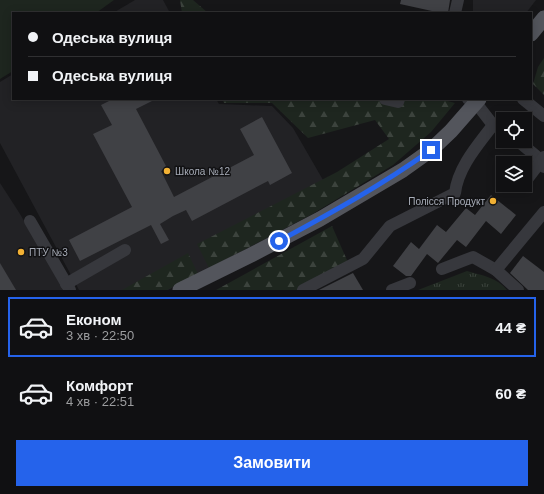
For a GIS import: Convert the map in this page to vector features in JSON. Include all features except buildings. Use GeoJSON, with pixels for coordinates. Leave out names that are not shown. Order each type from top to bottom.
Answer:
{"type":"FeatureCollection","features":[{"type":"Feature","properties":{"kind":"main road"},"geometry":{"type":"LineString","coordinates":[[532,33],[544,18]]}},
{"type":"Feature","properties":{"kind":"main road"},"geometry":{"type":"LineString","coordinates":[[180,290],[306,226],[389,179],[431,150],[461,121],[474,100]]}},
{"type":"Feature","properties":{"kind":"street"},"geometry":{"type":"LineString","coordinates":[[455,12],[458,0]]}},
{"type":"Feature","properties":{"kind":"street"},"geometry":{"type":"LineString","coordinates":[[389,100],[398,102],[399,100]]}},
{"type":"Feature","properties":{"kind":"street"},"geometry":{"type":"LineString","coordinates":[[474,100],[496,125]]}},
{"type":"Feature","properties":{"kind":"street"},"geometry":{"type":"LineString","coordinates":[[524,100],[544,116]]}},
{"type":"Feature","properties":{"kind":"street"},"geometry":{"type":"LineString","coordinates":[[303,290],[363,259],[390,226],[455,193],[456,183],[469,157],[496,129]]}},
{"type":"Feature","properties":{"kind":"street"},"geometry":{"type":"LineString","coordinates":[[527,148],[543,161],[532,174]]}},
{"type":"Feature","properties":{"kind":"street"},"geometry":{"type":"LineString","coordinates":[[496,270],[544,212]]}},
{"type":"Feature","properties":{"kind":"street"},"geometry":{"type":"LineString","coordinates":[[30,221],[68,287],[125,250]]}},
{"type":"Feature","properties":{"kind":"street"},"geometry":{"type":"LineString","coordinates":[[442,269],[473,257],[496,270],[518,290]]}},
{"type":"Feature","properties":{"kind":"street"},"geometry":{"type":"LineString","coordinates":[[392,290],[410,283]]}},
{"type":"Feature","properties":{"kind":"shaded area"},"geometry":{"type":"Polygon","coordinates":[[[135,0],[163,0],[169,12],[115,12],[135,0]]]}},
{"type":"Feature","properties":{"kind":"shaded area"},"geometry":{"type":"Polygon","coordinates":[[[473,0],[536,0],[527,12],[473,12],[473,0]]]}},
{"type":"Feature","properties":{"kind":"shaded area","name":"Школа №12"},"geometry":{"type":"Polygon","coordinates":[[[12,75],[12,100],[217,100],[219,104],[272,106],[293,128],[334,199],[314,213],[168,290],[79,290],[0,143],[0,82],[12,75]]]}},
{"type":"Feature","properties":{"kind":"shaded area","name":"ПТУ №3"},"geometry":{"type":"Polygon","coordinates":[[[0,183],[20,214],[64,290],[0,290],[0,183]]]}},
{"type":"Feature","properties":{"kind":"green space"},"geometry":{"type":"Polygon","coordinates":[[[0,0],[114,0],[97,12],[12,12],[12,72],[0,79],[0,0]]]}},
{"type":"Feature","properties":{"kind":"green space"},"geometry":{"type":"Polygon","coordinates":[[[180,0],[193,0],[207,12],[182,12],[180,0]]]}},
{"type":"Feature","properties":{"kind":"green space"},"geometry":{"type":"Polygon","coordinates":[[[544,58],[544,95],[533,84],[538,67],[544,58]]]}},
{"type":"Feature","properties":{"kind":"green space"},"geometry":{"type":"Polygon","coordinates":[[[222,100],[444,100],[455,103],[431,132],[393,165],[314,213],[209,268],[197,244],[337,172],[389,139],[375,120],[308,138],[272,103],[224,103],[222,100]]]}},
{"type":"Feature","properties":{"kind":"green space"},"geometry":{"type":"Polygon","coordinates":[[[332,226],[350,267],[309,290],[216,290],[332,226]]]}},
{"type":"Feature","properties":{"kind":"green space"},"geometry":{"type":"Polygon","coordinates":[[[188,253],[198,274],[167,290],[122,290],[188,253]]]}},
{"type":"Feature","properties":{"kind":"green space"},"geometry":{"type":"Polygon","coordinates":[[[467,271],[494,280],[507,290],[418,290],[467,271]]]}},
{"type":"Feature","properties":{"kind":"place","name":"Школа №12"},"geometry":{"type":"Point","coordinates":[167,171]}},
{"type":"Feature","properties":{"kind":"place","name":"Полісся Продукт"},"geometry":{"type":"Point","coordinates":[493,201]}},
{"type":"Feature","properties":{"kind":"place","name":"ПТУ №3"},"geometry":{"type":"Point","coordinates":[21,252]}},
{"type":"Feature","properties":{"kind":"route"},"geometry":{"type":"LineString","coordinates":[[279,241],[376,187],[431,150]]}}]}
